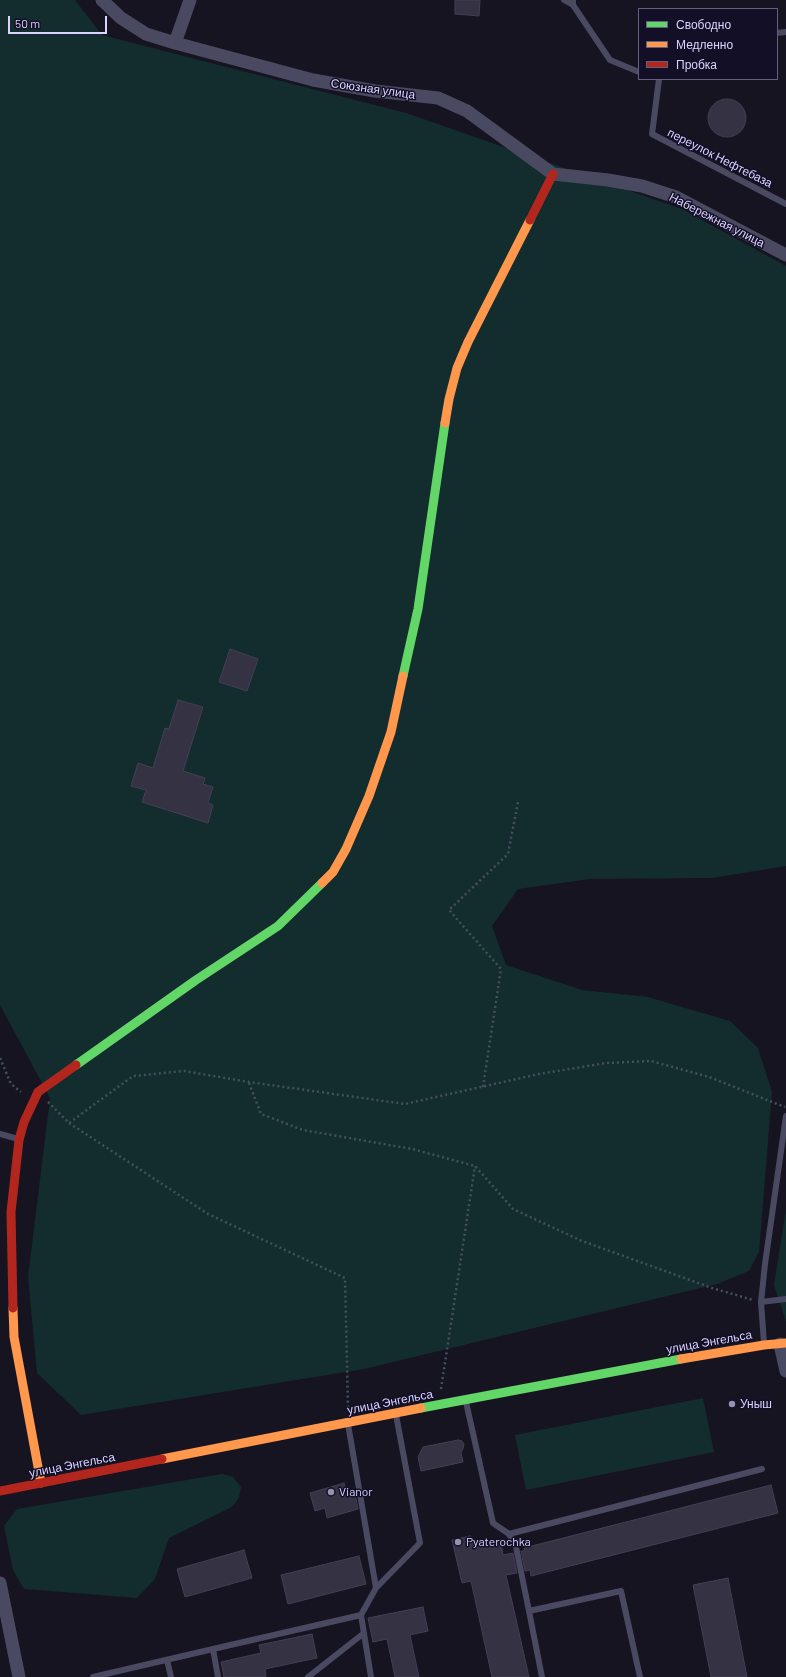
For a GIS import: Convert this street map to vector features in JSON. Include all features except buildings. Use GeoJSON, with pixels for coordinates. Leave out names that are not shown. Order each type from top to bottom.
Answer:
{"type":"FeatureCollection","features":[{"type":"Feature","properties":{"kind":"street","name":"Союзная улица"},"geometry":{"type":"LineString","coordinates":[[102,0],[121,18],[146,34],[175,43],[313,80],[375,91],[438,98],[467,111],[553,174]]}},
{"type":"Feature","properties":{"kind":"street"},"geometry":{"type":"LineString","coordinates":[[175,43],[190,0]]}},
{"type":"Feature","properties":{"kind":"street"},"geometry":{"type":"LineString","coordinates":[[41,1483],[14,1337],[9,1212],[19,1140],[24,1122],[38,1092],[196,980],[278,926],[316,890],[336,866],[346,849],[369,796],[391,732],[418,609],[449,399],[457,368],[468,342],[553,174]]}},
{"type":"Feature","properties":{"kind":"street","name":"Набережная улица"},"geometry":{"type":"LineString","coordinates":[[553,174],[608,180],[642,186],[676,197],[786,255]]}},
{"type":"Feature","properties":{"kind":"street"},"geometry":{"type":"LineString","coordinates":[[783,1344],[786,1370]]}},
{"type":"Feature","properties":{"kind":"street","name":"улица Энгельса"},"geometry":{"type":"LineString","coordinates":[[0,1491],[348,1422],[704,1354],[764,1345],[783,1344]]}},
{"type":"Feature","properties":{"kind":"street"},"geometry":{"type":"LineString","coordinates":[[0,1583],[18,1677]]}},
{"type":"Feature","properties":{"kind":"lane"},"geometry":{"type":"LineString","coordinates":[[564,0],[573,2],[610,60],[638,72]]}},
{"type":"Feature","properties":{"kind":"lane","name":"переулок Нефтебаза"},"geometry":{"type":"LineString","coordinates":[[658,80],[652,134],[786,204]]}},
{"type":"Feature","properties":{"kind":"lane"},"geometry":{"type":"LineString","coordinates":[[764,1345],[761,1302],[786,1116]]}},
{"type":"Feature","properties":{"kind":"lane"},"geometry":{"type":"LineString","coordinates":[[0,1134],[19,1140]]}},
{"type":"Feature","properties":{"kind":"lane"},"geometry":{"type":"LineString","coordinates":[[761,1302],[786,1299]]}},
{"type":"Feature","properties":{"kind":"lane"},"geometry":{"type":"LineString","coordinates":[[466,1400],[493,1523],[509,1534],[516,1546],[542,1677]]}},
{"type":"Feature","properties":{"kind":"lane"},"geometry":{"type":"LineString","coordinates":[[371,1677],[361,1615],[376,1588],[420,1543],[396,1414]]}},
{"type":"Feature","properties":{"kind":"lane"},"geometry":{"type":"LineString","coordinates":[[348,1422],[376,1588]]}},
{"type":"Feature","properties":{"kind":"lane"},"geometry":{"type":"LineString","coordinates":[[509,1534],[762,1469]]}},
{"type":"Feature","properties":{"kind":"lane"},"geometry":{"type":"LineString","coordinates":[[529,1611],[621,1591],[640,1677]]}},
{"type":"Feature","properties":{"kind":"lane"},"geometry":{"type":"LineString","coordinates":[[93,1677],[361,1615]]}},
{"type":"Feature","properties":{"kind":"lane"},"geometry":{"type":"LineString","coordinates":[[308,1677],[364,1633]]}},
{"type":"Feature","properties":{"kind":"lane"},"geometry":{"type":"LineString","coordinates":[[213,1649],[218,1677]]}},
{"type":"Feature","properties":{"kind":"lane"},"geometry":{"type":"LineString","coordinates":[[167,1660],[171,1677]]}},
{"type":"Feature","properties":{"kind":"path"},"geometry":{"type":"LineString","coordinates":[[483,1087],[501,969],[449,910],[508,854],[518,802]]}},
{"type":"Feature","properties":{"kind":"path"},"geometry":{"type":"LineString","coordinates":[[0,1058],[11,1084],[33,1101]]}},
{"type":"Feature","properties":{"kind":"path"},"geometry":{"type":"LineString","coordinates":[[69,1122],[133,1076],[184,1071],[249,1082],[404,1104],[539,1074],[606,1063],[651,1061],[709,1077],[786,1107]]}},
{"type":"Feature","properties":{"kind":"path"},"geometry":{"type":"LineString","coordinates":[[249,1082],[261,1114],[303,1130],[412,1149],[475,1166],[513,1209],[582,1240],[712,1288],[761,1302]]}},
{"type":"Feature","properties":{"kind":"path"},"geometry":{"type":"LineString","coordinates":[[38,1092],[69,1122],[208,1214],[345,1278],[348,1422]]}},
{"type":"Feature","properties":{"kind":"path"},"geometry":{"type":"LineString","coordinates":[[438,1405],[475,1166]]}},
{"type":"Feature","properties":{"kind":"green space"},"geometry":{"type":"Polygon","coordinates":[[[0,0],[75,0],[102,35],[406,113],[682,209],[786,266],[786,866],[712,878],[590,879],[518,889],[492,926],[506,965],[582,990],[648,997],[730,1021],[758,1048],[772,1092],[759,1252],[749,1271],[717,1284],[364,1369],[81,1415],[37,1373],[28,1277],[50,1098],[0,1005],[0,0]]]}},
{"type":"Feature","properties":{"kind":"green space"},"geometry":{"type":"Polygon","coordinates":[[[786,1209],[786,1322],[774,1285],[786,1209]]]}},
{"type":"Feature","properties":{"kind":"green space"},"geometry":{"type":"Polygon","coordinates":[[[703,1398],[714,1452],[526,1490],[515,1435],[703,1398]]]}},
{"type":"Feature","properties":{"kind":"green space"},"geometry":{"type":"Polygon","coordinates":[[[222,1474],[233,1477],[241,1487],[239,1498],[232,1507],[169,1538],[155,1579],[137,1598],[24,1589],[13,1570],[4,1526],[17,1509],[222,1474]]]}},
{"type":"Feature","properties":{"kind":"traffic: fast"},"geometry":{"type":"LineString","coordinates":[[403,676],[418,609],[445,423]]}},
{"type":"Feature","properties":{"kind":"traffic: fast"},"geometry":{"type":"LineString","coordinates":[[76,1065],[196,980],[278,926],[322,883]]}},
{"type":"Feature","properties":{"kind":"traffic: fast"},"geometry":{"type":"LineString","coordinates":[[421,1408],[681,1359]]}},
{"type":"Feature","properties":{"kind":"traffic: slow"},"geometry":{"type":"LineString","coordinates":[[445,423],[449,399],[457,368],[468,342],[530,220]]}},
{"type":"Feature","properties":{"kind":"traffic: slow"},"geometry":{"type":"LineString","coordinates":[[322,883],[333,872],[346,849],[369,796],[391,732],[403,676]]}},
{"type":"Feature","properties":{"kind":"traffic: slow"},"geometry":{"type":"LineString","coordinates":[[13,1308],[14,1337],[41,1483]]}},
{"type":"Feature","properties":{"kind":"traffic: slow"},"geometry":{"type":"LineString","coordinates":[[681,1359],[764,1345],[786,1343]]}},
{"type":"Feature","properties":{"kind":"traffic: slow"},"geometry":{"type":"LineString","coordinates":[[162,1459],[421,1408]]}},
{"type":"Feature","properties":{"kind":"traffic: jam"},"geometry":{"type":"LineString","coordinates":[[530,220],[553,174]]}},
{"type":"Feature","properties":{"kind":"traffic: jam"},"geometry":{"type":"LineString","coordinates":[[13,1308],[11,1212],[19,1140],[24,1122],[38,1092],[76,1065]]}},
{"type":"Feature","properties":{"kind":"traffic: jam"},"geometry":{"type":"LineString","coordinates":[[0,1491],[162,1459]]}},
{"type":"Feature","properties":{"kind":"place","name":"Уныш"},"geometry":{"type":"Point","coordinates":[732,1404]}},
{"type":"Feature","properties":{"kind":"place","name":"Vianor"},"geometry":{"type":"Point","coordinates":[331,1492]}},
{"type":"Feature","properties":{"kind":"place","name":"Pyaterochka"},"geometry":{"type":"Point","coordinates":[458,1542]}}]}
